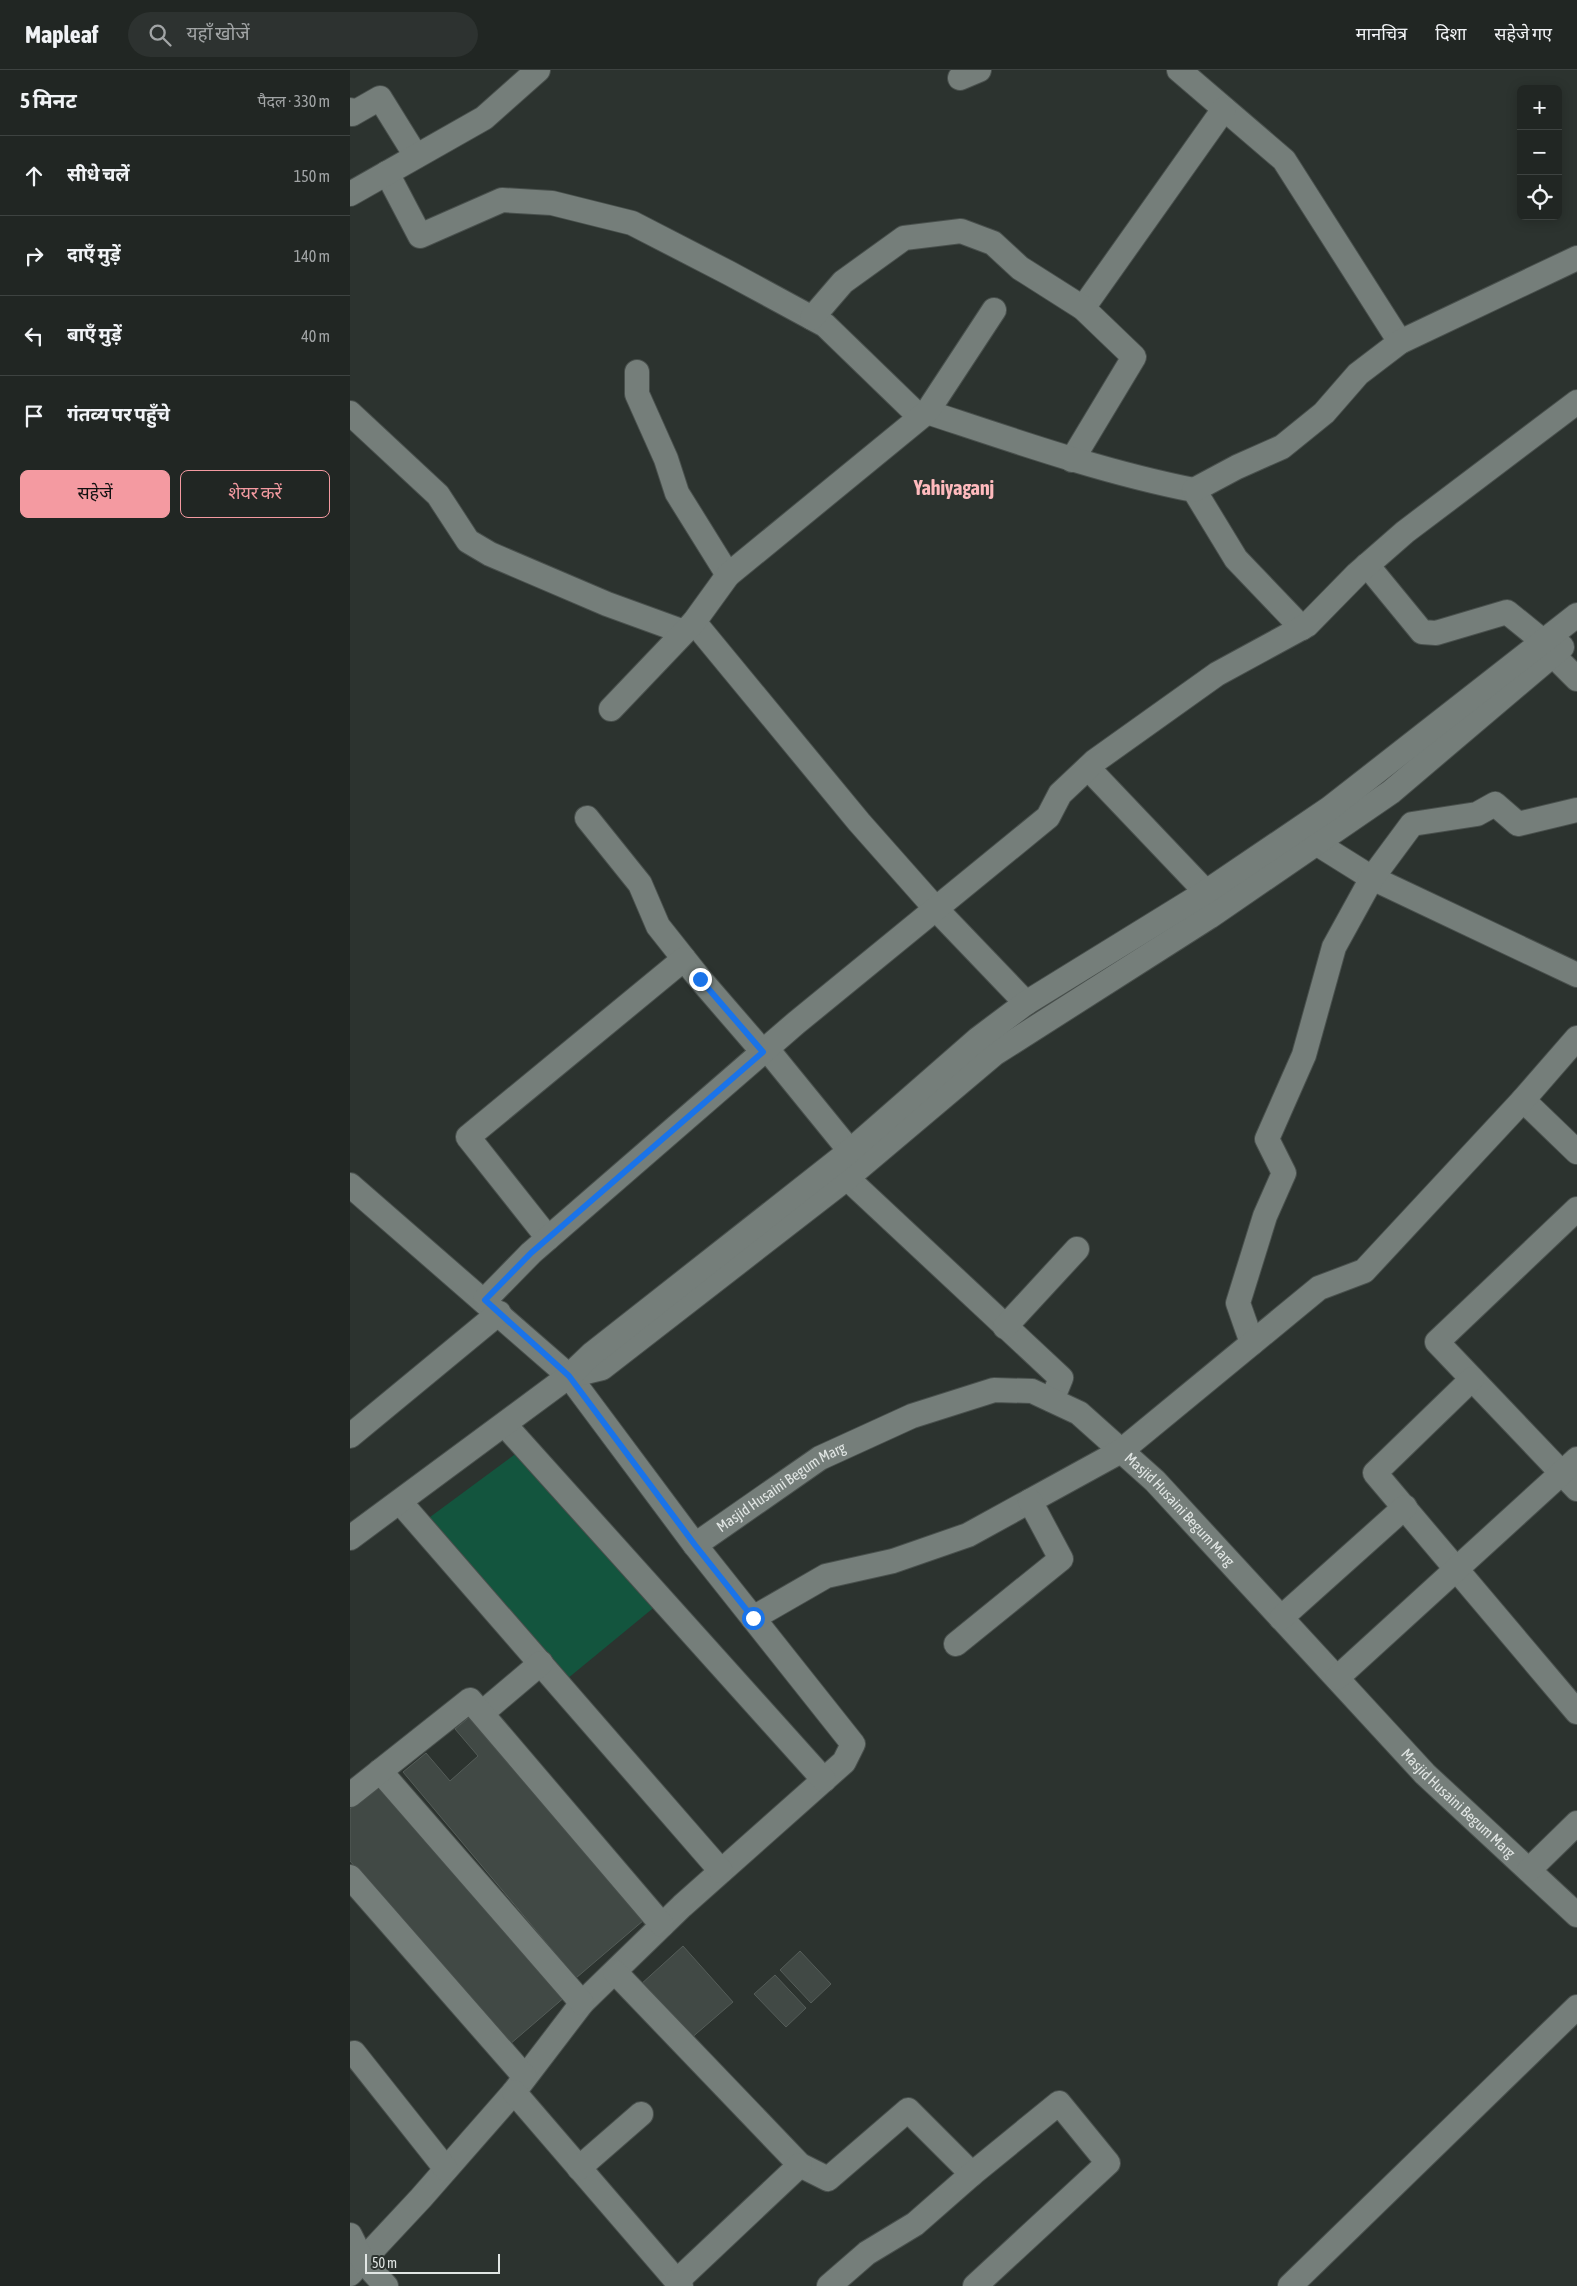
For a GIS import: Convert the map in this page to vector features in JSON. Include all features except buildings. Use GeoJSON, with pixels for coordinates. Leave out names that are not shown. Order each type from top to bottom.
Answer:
{"type":"FeatureCollection","features":[{"type":"Feature","properties":{"kind":"street"},"geometry":{"type":"LineString","coordinates":[[350,194],[484,118],[538,70]]}},
{"type":"Feature","properties":{"kind":"street"},"geometry":{"type":"LineString","coordinates":[[1190,74],[1224,109],[1284,160],[1400,342]]}},
{"type":"Feature","properties":{"kind":"street"},"geometry":{"type":"LineString","coordinates":[[351,113],[380,98],[416,156]]}},
{"type":"Feature","properties":{"kind":"street"},"geometry":{"type":"LineString","coordinates":[[1083,308],[1224,109]]}},
{"type":"Feature","properties":{"kind":"street"},"geometry":{"type":"LineString","coordinates":[[387,173],[420,236],[502,200],[552,203],[632,224],[825,325],[923,414],[1141,480],[1194,490],[1237,467],[1282,447],[1324,414],[1358,374],[1400,342],[1577,258]]}},
{"type":"Feature","properties":{"kind":"street"},"geometry":{"type":"LineString","coordinates":[[812,318],[842,282],[904,238],[961,230],[993,243],[1020,268],[1083,308],[1134,357],[1072,460]]}},
{"type":"Feature","properties":{"kind":"street"},"geometry":{"type":"LineString","coordinates":[[611,709],[689,627],[728,575],[923,414],[994,310]]}},
{"type":"Feature","properties":{"kind":"street"},"geometry":{"type":"LineString","coordinates":[[637,372],[636,394],[666,459],[677,493],[728,575]]}},
{"type":"Feature","properties":{"kind":"street"},"geometry":{"type":"LineString","coordinates":[[350,1436],[492,1307],[548,1238],[765,1050],[1048,817],[1060,794],[1088,768],[1217,674],[1302,628],[1367,565],[1405,532],[1574,412]]}},
{"type":"Feature","properties":{"kind":"street"},"geometry":{"type":"LineString","coordinates":[[350,414],[438,495],[468,541],[490,554],[607,604],[689,627],[936,909],[1026,1003]]}},
{"type":"Feature","properties":{"kind":"street"},"geometry":{"type":"LineString","coordinates":[[1194,490],[1236,559],[1302,628]]}},
{"type":"Feature","properties":{"kind":"street"},"geometry":{"type":"LineString","coordinates":[[1367,565],[1422,632],[1436,633],[1507,612],[1549,648],[1577,679]]}},
{"type":"Feature","properties":{"kind":"street"},"geometry":{"type":"LineString","coordinates":[[569,1376],[602,1368],[847,1178],[994,1054],[1209,917],[1390,792],[1549,648],[1577,615]]}},
{"type":"Feature","properties":{"kind":"street"},"geometry":{"type":"LineString","coordinates":[[350,1538],[569,1376],[592,1354],[850,1151],[978,1039],[1026,1003],[1206,892],[1330,808],[1549,648],[1577,635]]}},
{"type":"Feature","properties":{"kind":"street"},"geometry":{"type":"LineString","coordinates":[[1088,768],[1206,892]]}},
{"type":"Feature","properties":{"kind":"street"},"geometry":{"type":"LineString","coordinates":[[1252,1343],[1238,1304],[1265,1216],[1284,1173],[1268,1139],[1304,1055],[1334,947],[1372,878],[1412,824],[1477,814],[1495,804],[1518,824],[1577,810]]}},
{"type":"Feature","properties":{"kind":"street"},"geometry":{"type":"LineString","coordinates":[[587,818],[640,884],[658,926],[684,959],[765,1050],[850,1151]]}},
{"type":"Feature","properties":{"kind":"street"},"geometry":{"type":"LineString","coordinates":[[1316,844],[1372,878],[1577,975]]}},
{"type":"Feature","properties":{"kind":"street"},"geometry":{"type":"LineString","coordinates":[[548,1238],[468,1137],[684,959]]}},
{"type":"Feature","properties":{"kind":"street"},"geometry":{"type":"LineString","coordinates":[[753,1618],[826,1576],[893,1561],[968,1535],[1121,1451],[1319,1288],[1364,1271],[1523,1100],[1577,1038]]}},
{"type":"Feature","properties":{"kind":"street"},"geometry":{"type":"LineString","coordinates":[[1523,1100],[1577,1152]]}},
{"type":"Feature","properties":{"kind":"street"},"geometry":{"type":"LineString","coordinates":[[847,1178],[1061,1378],[1052,1400]]}},
{"type":"Feature","properties":{"kind":"street"},"geometry":{"type":"LineString","coordinates":[[350,1185],[569,1376],[695,1545],[853,1744],[844,1762],[662,1925],[582,2003],[519,2085],[446,2170],[356,2268]]}},
{"type":"Feature","properties":{"kind":"street"},"geometry":{"type":"LineString","coordinates":[[1337,1678],[1456,1570],[1572,1474],[1472,1379],[1437,1342],[1577,1209]]}},
{"type":"Feature","properties":{"kind":"street"},"geometry":{"type":"LineString","coordinates":[[1006,1326],[1077,1249]]}},
{"type":"Feature","properties":{"kind":"street"},"geometry":{"type":"LineString","coordinates":[[1472,1379],[1375,1473],[1577,1712]]}},
{"type":"Feature","properties":{"kind":"street","name":"Masjid Husaini Begum Marg"},"geometry":{"type":"LineString","coordinates":[[695,1545],[820,1458],[912,1416],[994,1390],[1032,1391],[1079,1413],[1155,1482],[1426,1774],[1577,1915]]}},
{"type":"Feature","properties":{"kind":"street"},"geometry":{"type":"LineString","coordinates":[[505,1425],[824,1780]]}},
{"type":"Feature","properties":{"kind":"street"},"geometry":{"type":"LineString","coordinates":[[956,1644],[1061,1559],[1030,1501]]}},
{"type":"Feature","properties":{"kind":"street"},"geometry":{"type":"LineString","coordinates":[[400,1502],[721,1871]]}},
{"type":"Feature","properties":{"kind":"street"},"geometry":{"type":"LineString","coordinates":[[1281,1618],[1405,1507]]}},
{"type":"Feature","properties":{"kind":"street"},"geometry":{"type":"LineString","coordinates":[[482,1713],[540,1663]]}},
{"type":"Feature","properties":{"kind":"street"},"geometry":{"type":"LineString","coordinates":[[350,1795],[470,1700],[662,1925]]}},
{"type":"Feature","properties":{"kind":"street"},"geometry":{"type":"LineString","coordinates":[[380,1771],[582,2003]]}},
{"type":"Feature","properties":{"kind":"street"},"geometry":{"type":"LineString","coordinates":[[1528,1870],[1577,1824]]}},
{"type":"Feature","properties":{"kind":"street"},"geometry":{"type":"LineString","coordinates":[[350,1877],[519,2085],[579,2168],[679,2284],[800,2165]]}},
{"type":"Feature","properties":{"kind":"street"},"geometry":{"type":"LineString","coordinates":[[615,1972],[800,2165],[828,2180],[908,2110],[972,2174]]}},
{"type":"Feature","properties":{"kind":"street"},"geometry":{"type":"LineString","coordinates":[[1290,2286],[1577,2007]]}},
{"type":"Feature","properties":{"kind":"street"},"geometry":{"type":"LineString","coordinates":[[354,2053],[446,2170]]}},
{"type":"Feature","properties":{"kind":"street"},"geometry":{"type":"LineString","coordinates":[[829,2286],[867,2253],[915,2224],[972,2174],[1059,2103],[1108,2164],[975,2286]]}},
{"type":"Feature","properties":{"kind":"street"},"geometry":{"type":"LineString","coordinates":[[579,2168],[641,2114]]}},
{"type":"Feature","properties":{"kind":"street"},"geometry":{"type":"LineString","coordinates":[[350,2235],[356,2268],[386,2286]]}},
{"type":"Feature","properties":{"kind":"green space"},"geometry":{"type":"Polygon","coordinates":[[[518,1452],[657,1605],[567,1679],[426,1520],[518,1452]]]}},
{"type":"Feature","properties":{"kind":"district","name":"Yahiyaganj"},"geometry":{"type":"Point","coordinates":[954,488]}},
{"type":"Feature","properties":{"kind":"route"},"geometry":{"type":"LineString","coordinates":[[700,979],[763,1052],[531,1253],[485,1300],[569,1376],[695,1545],[753,1618]]}}]}
